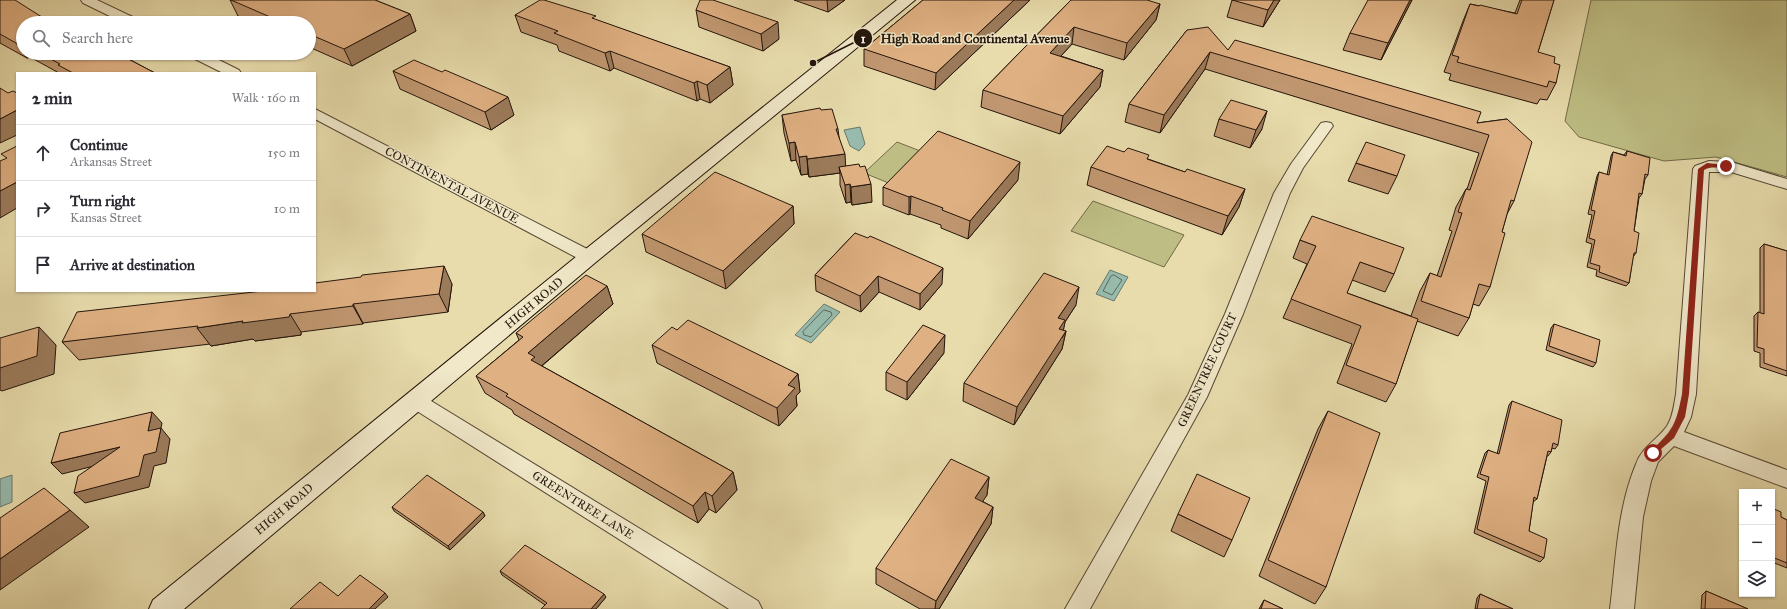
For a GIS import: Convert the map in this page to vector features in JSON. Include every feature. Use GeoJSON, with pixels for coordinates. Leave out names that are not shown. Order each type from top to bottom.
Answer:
{"type":"FeatureCollection","features":[{"type":"Feature","properties":{"kind":"street"},"geometry":{"type":"LineString","coordinates":[[87,0],[120,16]]}},
{"type":"Feature","properties":{"kind":"street","name":"HIGH ROAD"},"geometry":{"type":"LineString","coordinates":[[163,609],[589,257],[907,0]]}},
{"type":"Feature","properties":{"kind":"street"},"geometry":{"type":"LineString","coordinates":[[208,60],[232,72]]}},
{"type":"Feature","properties":{"kind":"street","name":"CONTINENTAL AVENUE"},"geometry":{"type":"LineString","coordinates":[[316,114],[589,257]]}},
{"type":"Feature","properties":{"kind":"street","name":"GREENTREE COURT"},"geometry":{"type":"LineString","coordinates":[[1077,609],[1092,586],[1197,397],[1234,314],[1282,193],[1296,167],[1326,126]]}},
{"type":"Feature","properties":{"kind":"street"},"geometry":{"type":"LineString","coordinates":[[1622,609],[1633,516],[1639,483],[1646,462],[1672,436],[1682,417],[1686,394],[1701,169],[1707,165],[1726,166],[1787,184]]}},
{"type":"Feature","properties":{"kind":"street","name":"GREENTREE LANE"},"geometry":{"type":"LineString","coordinates":[[416,401],[750,609]]}},
{"type":"Feature","properties":{"kind":"street"},"geometry":{"type":"LineString","coordinates":[[1672,436],[1787,479]]}},
{"type":"Feature","properties":{"kind":"green space"},"geometry":{"type":"Polygon","coordinates":[[[1591,0],[1787,0],[1787,177],[1716,157],[1664,161],[1579,137],[1565,121],[1591,0]]]}},
{"type":"Feature","properties":{"kind":"green space"},"geometry":{"type":"Polygon","coordinates":[[[897,142],[923,152],[891,184],[864,173],[897,142]]]}},
{"type":"Feature","properties":{"kind":"green space"},"geometry":{"type":"Polygon","coordinates":[[[1093,201],[1184,235],[1164,267],[1071,231],[1093,201]]]}},
{"type":"Feature","properties":{"kind":"water"},"geometry":{"type":"Polygon","coordinates":[[[860,127],[865,144],[859,151],[850,146],[844,130],[860,127]]]}},
{"type":"Feature","properties":{"kind":"water"},"geometry":{"type":"Polygon","coordinates":[[[1110,270],[1128,277],[1114,301],[1096,294],[1110,270]]]}},
{"type":"Feature","properties":{"kind":"water"},"geometry":{"type":"Polygon","coordinates":[[[824,304],[840,312],[811,343],[795,335],[824,304]]]}},
{"type":"Feature","properties":{"kind":"water"},"geometry":{"type":"Polygon","coordinates":[[[12,475],[12,502],[0,507],[0,479],[12,475]]]}},
{"type":"Feature","properties":{"kind":"building"},"geometry":{"type":"Polygon","coordinates":[[[0,0],[15,0],[40,16],[16,16],[16,43],[0,34],[0,0]]]}},
{"type":"Feature","properties":{"kind":"building"},"geometry":{"type":"Polygon","coordinates":[[[231,0],[375,0],[410,14],[344,49],[316,37],[316,16],[268,16],[231,0]]]}},
{"type":"Feature","properties":{"kind":"building"},"geometry":{"type":"Polygon","coordinates":[[[540,0],[596,16],[592,18],[730,67],[707,85],[697,81],[694,83],[610,51],[605,53],[554,33],[558,31],[515,15],[540,0]]]}},
{"type":"Feature","properties":{"kind":"building"},"geometry":{"type":"Polygon","coordinates":[[[700,0],[713,0],[778,22],[761,34],[696,10],[700,0]]]}},
{"type":"Feature","properties":{"kind":"building"},"geometry":{"type":"Polygon","coordinates":[[[923,0],[1014,0],[936,73],[864,49],[923,0]]]}},
{"type":"Feature","properties":{"kind":"building"},"geometry":{"type":"Polygon","coordinates":[[[1071,0],[1147,0],[1160,4],[1127,43],[1074,27],[1050,53],[1103,70],[1063,116],[983,90],[1071,0]]]}},
{"type":"Feature","properties":{"kind":"building"},"geometry":{"type":"Polygon","coordinates":[[[1232,0],[1274,0],[1268,10],[1232,0]]]}},
{"type":"Feature","properties":{"kind":"building"},"geometry":{"type":"Polygon","coordinates":[[[1368,0],[1410,0],[1388,43],[1350,33],[1368,0]]]}},
{"type":"Feature","properties":{"kind":"building"},"geometry":{"type":"Polygon","coordinates":[[[1522,0],[1554,0],[1538,52],[1555,57],[1554,63],[1560,65],[1556,83],[1549,81],[1547,87],[1457,62],[1459,57],[1452,55],[1470,4],[1517,14],[1522,0]]]}},
{"type":"Feature","properties":{"kind":"building"},"geometry":{"type":"Polygon","coordinates":[[[1208,27],[1228,50],[1235,40],[1481,112],[1477,123],[1507,119],[1532,142],[1514,201],[1511,200],[1502,232],[1505,233],[1490,287],[1479,284],[1469,318],[1421,301],[1430,273],[1441,277],[1462,213],[1458,212],[1466,189],[1470,190],[1489,135],[1210,52],[1164,115],[1129,104],[1187,30],[1208,27]]]}},
{"type":"Feature","properties":{"kind":"building"},"geometry":{"type":"Polygon","coordinates":[[[53,60],[130,60],[153,72],[71,72],[58,65],[60,64],[53,60]]]}},
{"type":"Feature","properties":{"kind":"building"},"geometry":{"type":"Polygon","coordinates":[[[414,60],[442,72],[445,70],[508,97],[485,112],[393,71],[414,60]]]}},
{"type":"Feature","properties":{"kind":"building"},"geometry":{"type":"Polygon","coordinates":[[[0,88],[8,93],[13,91],[16,92],[16,111],[0,119],[0,88]]]}},
{"type":"Feature","properties":{"kind":"building"},"geometry":{"type":"Polygon","coordinates":[[[1231,100],[1267,111],[1256,130],[1219,119],[1231,100]]]}},
{"type":"Feature","properties":{"kind":"building"},"geometry":{"type":"Polygon","coordinates":[[[820,108],[821,110],[832,109],[838,129],[836,129],[845,154],[807,159],[807,156],[799,157],[795,142],[789,143],[782,115],[820,108]]]}},
{"type":"Feature","properties":{"kind":"building"},"geometry":{"type":"Polygon","coordinates":[[[938,131],[1020,162],[970,221],[942,210],[943,208],[883,187],[938,131]]]}},
{"type":"Feature","properties":{"kind":"building"},"geometry":{"type":"Polygon","coordinates":[[[1366,142],[1405,155],[1397,176],[1356,163],[1366,142]]]}},
{"type":"Feature","properties":{"kind":"building"},"geometry":{"type":"Polygon","coordinates":[[[16,146],[16,183],[0,191],[0,161],[7,158],[1,154],[16,146]]]}},
{"type":"Feature","properties":{"kind":"building"},"geometry":{"type":"Polygon","coordinates":[[[1107,146],[1124,152],[1128,148],[1149,155],[1147,159],[1185,172],[1187,169],[1245,189],[1228,216],[1091,167],[1107,146]]]}},
{"type":"Feature","properties":{"kind":"building"},"geometry":{"type":"Polygon","coordinates":[[[1627,151],[1650,158],[1648,175],[1645,174],[1642,194],[1639,193],[1634,231],[1639,233],[1629,283],[1599,272],[1600,266],[1590,263],[1595,240],[1589,238],[1595,211],[1591,210],[1599,172],[1609,175],[1613,152],[1626,156],[1627,151]]]}},
{"type":"Feature","properties":{"kind":"building"},"geometry":{"type":"Polygon","coordinates":[[[859,164],[860,167],[865,166],[871,184],[851,187],[850,184],[845,185],[839,167],[859,164]]]}},
{"type":"Feature","properties":{"kind":"building"},"geometry":{"type":"Polygon","coordinates":[[[715,172],[793,206],[723,271],[642,234],[715,172]]]}},
{"type":"Feature","properties":{"kind":"building"},"geometry":{"type":"Polygon","coordinates":[[[1312,216],[1404,248],[1394,274],[1360,262],[1347,293],[1418,319],[1396,384],[1346,365],[1361,326],[1291,299],[1316,246],[1300,240],[1312,216]]]}},
{"type":"Feature","properties":{"kind":"building"},"geometry":{"type":"Polygon","coordinates":[[[855,233],[868,238],[870,236],[943,268],[920,294],[878,276],[860,296],[815,275],[855,233]]]}},
{"type":"Feature","properties":{"kind":"building"},"geometry":{"type":"Polygon","coordinates":[[[1764,244],[1787,251],[1787,371],[1764,363],[1764,349],[1757,347],[1758,312],[1764,314],[1764,244]]]}},
{"type":"Feature","properties":{"kind":"building"},"geometry":{"type":"Polygon","coordinates":[[[444,266],[439,294],[353,304],[353,306],[290,314],[289,317],[242,323],[243,321],[197,328],[198,326],[62,342],[77,312],[254,292],[316,292],[316,283],[361,277],[362,275],[444,266]]]}},
{"type":"Feature","properties":{"kind":"building"},"geometry":{"type":"Polygon","coordinates":[[[1044,273],[1079,287],[1058,318],[1065,320],[1059,329],[1066,331],[1017,407],[964,383],[1044,273]]]}},
{"type":"Feature","properties":{"kind":"building"},"geometry":{"type":"Polygon","coordinates":[[[586,275],[607,286],[528,353],[535,357],[531,360],[733,472],[712,496],[705,492],[693,506],[506,396],[508,394],[476,376],[523,337],[516,333],[586,275]]]}},
{"type":"Feature","properties":{"kind":"building"},"geometry":{"type":"Polygon","coordinates":[[[688,320],[798,374],[788,385],[795,388],[777,408],[652,345],[672,327],[677,330],[688,320]]]}},
{"type":"Feature","properties":{"kind":"building"},"geometry":{"type":"Polygon","coordinates":[[[1554,324],[1600,340],[1596,363],[1549,346],[1554,324]]]}},
{"type":"Feature","properties":{"kind":"building"},"geometry":{"type":"Polygon","coordinates":[[[923,325],[945,335],[907,382],[886,372],[923,325]]]}},
{"type":"Feature","properties":{"kind":"building"},"geometry":{"type":"Polygon","coordinates":[[[39,327],[37,356],[0,368],[0,338],[39,327]]]}},
{"type":"Feature","properties":{"kind":"building"},"geometry":{"type":"Polygon","coordinates":[[[1512,401],[1562,420],[1558,445],[1553,443],[1551,452],[1548,451],[1537,499],[1534,497],[1529,531],[1547,539],[1544,558],[1477,529],[1489,477],[1480,474],[1488,450],[1499,454],[1512,401]]]}},
{"type":"Feature","properties":{"kind":"building"},"geometry":{"type":"Polygon","coordinates":[[[1328,411],[1380,433],[1326,587],[1268,560],[1328,411]]]}},
{"type":"Feature","properties":{"kind":"building"},"geometry":{"type":"Polygon","coordinates":[[[152,412],[148,431],[161,428],[156,452],[144,455],[139,476],[74,493],[78,476],[120,447],[51,463],[60,433],[152,412]]]}},
{"type":"Feature","properties":{"kind":"building"},"geometry":{"type":"Polygon","coordinates":[[[951,459],[989,477],[975,498],[993,507],[936,601],[876,568],[951,459]]]}},
{"type":"Feature","properties":{"kind":"building"},"geometry":{"type":"Polygon","coordinates":[[[1197,474],[1250,498],[1232,540],[1178,514],[1197,474]]]}},
{"type":"Feature","properties":{"kind":"building"},"geometry":{"type":"Polygon","coordinates":[[[427,475],[483,512],[448,546],[392,507],[427,475]]]}},
{"type":"Feature","properties":{"kind":"building"},"geometry":{"type":"Polygon","coordinates":[[[44,488],[70,510],[0,559],[0,518],[44,488]]]}},
{"type":"Feature","properties":{"kind":"building"},"geometry":{"type":"Polygon","coordinates":[[[1775,509],[1781,512],[1781,517],[1787,520],[1787,563],[1775,558],[1775,509]]]}},
{"type":"Feature","properties":{"kind":"building"},"geometry":{"type":"Polygon","coordinates":[[[525,545],[604,594],[591,609],[541,609],[547,603],[500,571],[525,545]]]}},
{"type":"Feature","properties":{"kind":"building"},"geometry":{"type":"Polygon","coordinates":[[[360,575],[385,593],[369,609],[290,609],[320,582],[338,596],[360,575]]]}},
{"type":"Feature","properties":{"kind":"building"},"geometry":{"type":"Polygon","coordinates":[[[1706,591],[1748,609],[1705,609],[1706,591]]]}},
{"type":"Feature","properties":{"kind":"building"},"geometry":{"type":"Polygon","coordinates":[[[1480,594],[1513,609],[1477,609],[1480,594]]]}},
{"type":"Feature","properties":{"kind":"building"},"geometry":{"type":"Polygon","coordinates":[[[1264,600],[1283,609],[1261,609],[1264,600]]]}},
{"type":"Feature","properties":{"kind":"place","name":"High Road and Continental Avenue"},"geometry":{"type":"Point","coordinates":[813,63]}},
{"type":"Feature","properties":{"kind":"route"},"geometry":{"type":"LineString","coordinates":[[1653,453],[1672,436],[1682,417],[1686,394],[1701,169],[1707,165],[1726,166]]}}]}
